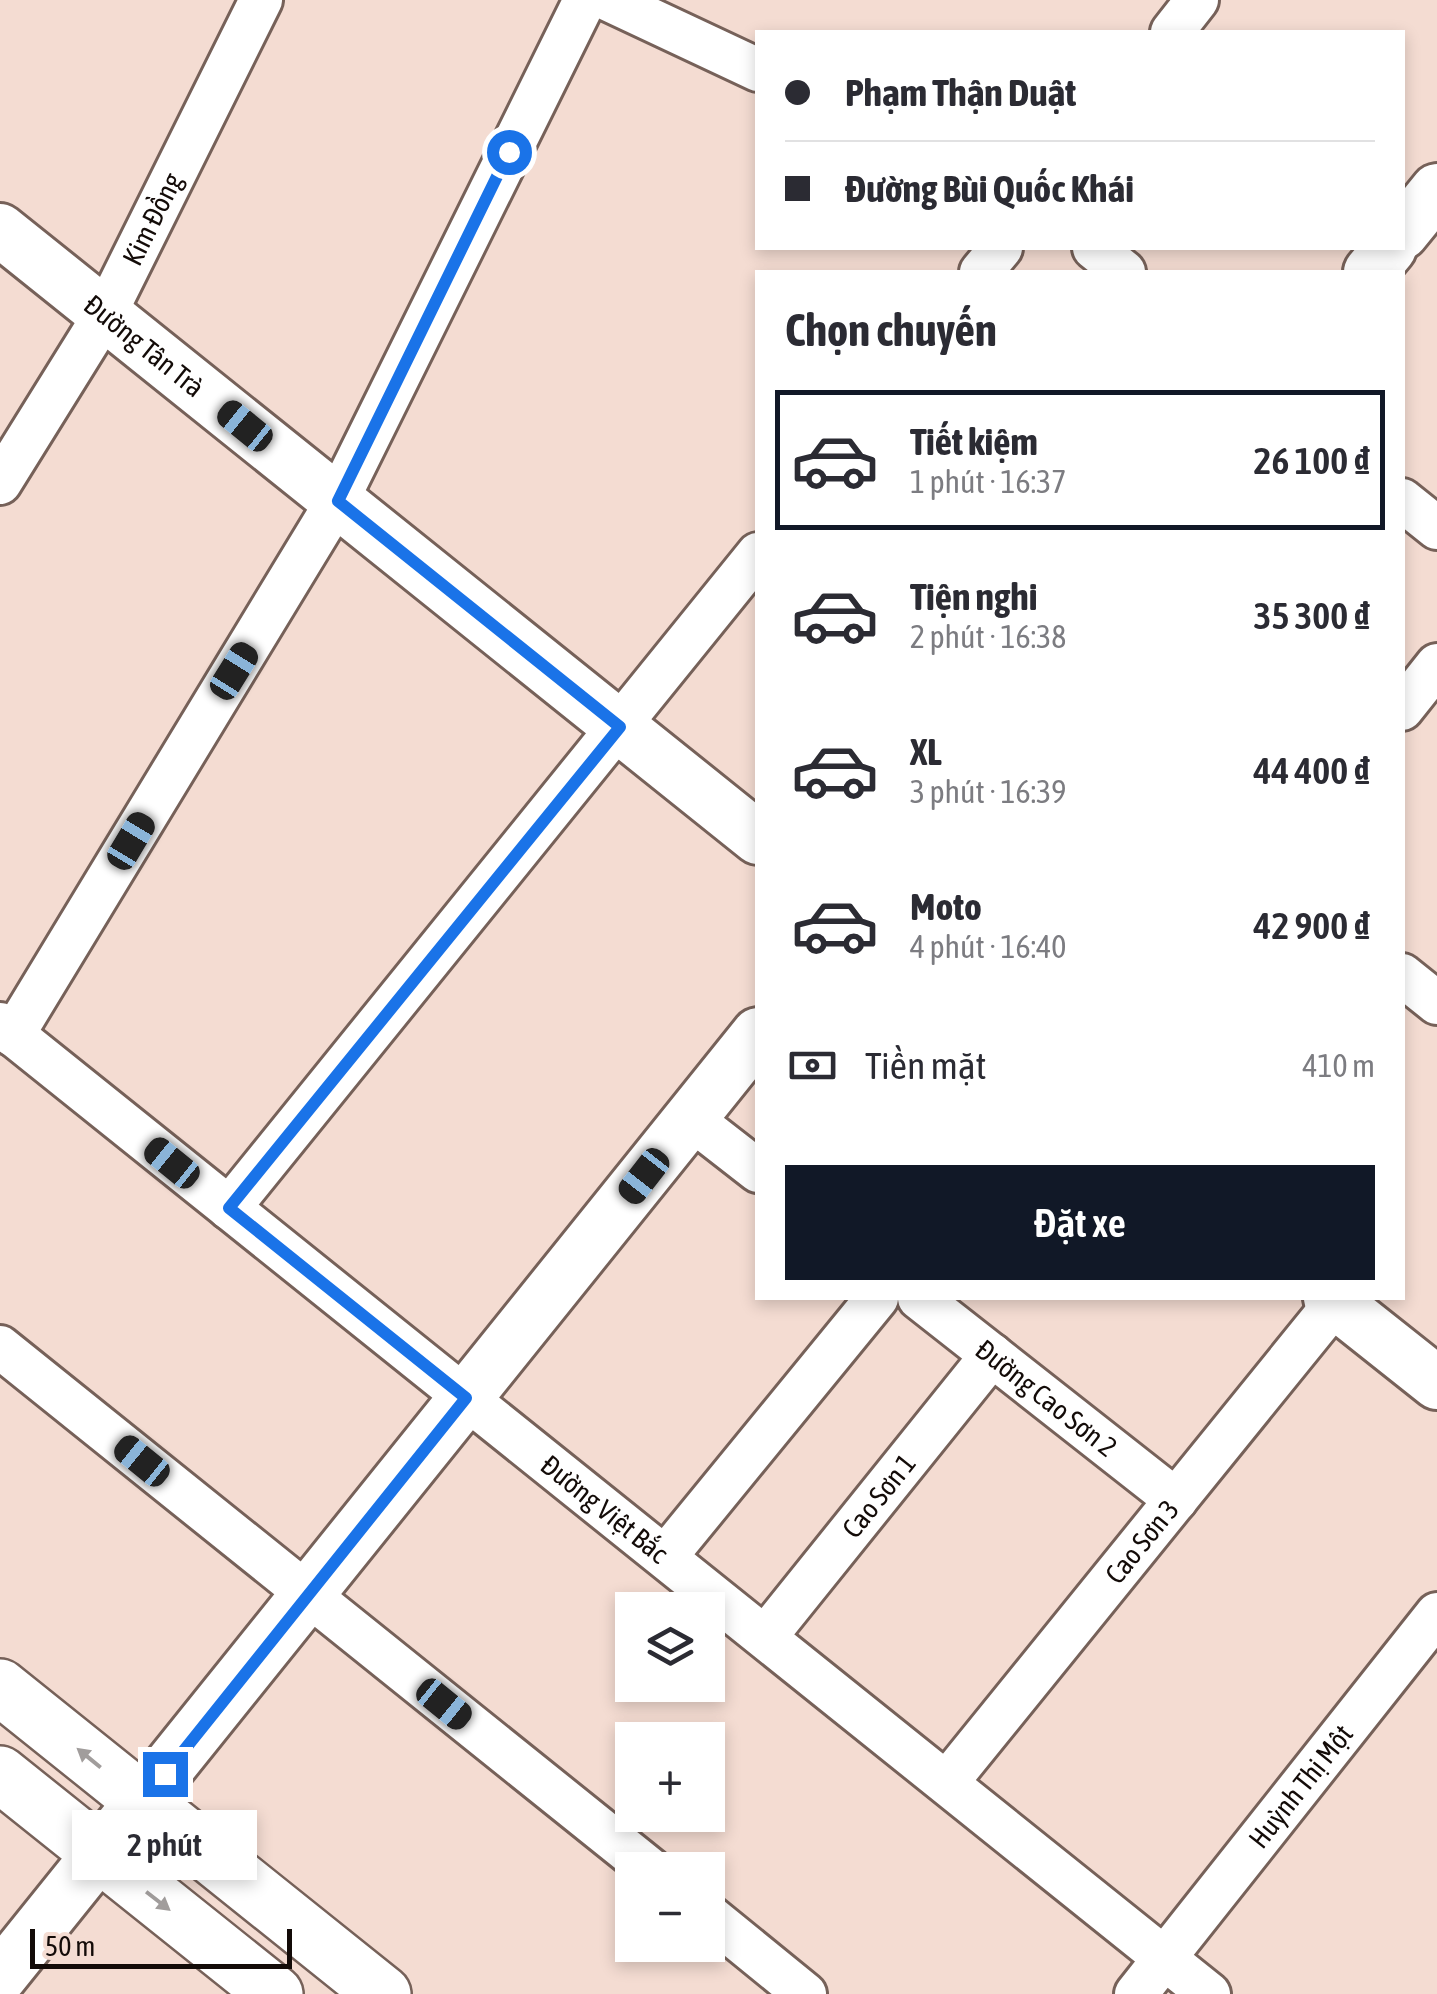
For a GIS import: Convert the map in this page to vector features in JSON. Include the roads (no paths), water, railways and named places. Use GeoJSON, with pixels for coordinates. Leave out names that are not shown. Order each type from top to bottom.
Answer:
{"type":"FeatureCollection","features":[{"type":"Feature","properties":{"kind":"main road"},"geometry":{"type":"LineString","coordinates":[[0,1687],[383,1994]]}},
{"type":"Feature","properties":{"kind":"main road"},"geometry":{"type":"LineString","coordinates":[[0,1774],[275,1994]]}},
{"type":"Feature","properties":{"kind":"street","name":"Kim Đồng"},"geometry":{"type":"LineString","coordinates":[[0,484],[105,314],[261,0]]}},
{"type":"Feature","properties":{"kind":"street"},"geometry":{"type":"LineString","coordinates":[[7,1029],[338,501],[585,0]]}},
{"type":"Feature","properties":{"kind":"street"},"geometry":{"type":"LineString","coordinates":[[608,0],[755,69]]}},
{"type":"Feature","properties":{"kind":"street"},"geometry":{"type":"LineString","coordinates":[[1174,30],[1198,0]]}},
{"type":"Feature","properties":{"kind":"street"},"geometry":{"type":"LineString","coordinates":[[1405,228],[1437,190]]}},
{"type":"Feature","properties":{"kind":"street","name":"Đường Tân Trà"},"geometry":{"type":"LineString","coordinates":[[0,230],[755,836]]}},
{"type":"Feature","properties":{"kind":"street"},"geometry":{"type":"LineString","coordinates":[[983,270],[999,250]]}},
{"type":"Feature","properties":{"kind":"street"},"geometry":{"type":"LineString","coordinates":[[1096,250],[1122,270]]}},
{"type":"Feature","properties":{"kind":"street"},"geometry":{"type":"LineString","coordinates":[[1372,270],[1388,250]]}},
{"type":"Feature","properties":{"kind":"street"},"geometry":{"type":"LineString","coordinates":[[1405,502],[1437,528]]}},
{"type":"Feature","properties":{"kind":"street"},"geometry":{"type":"LineString","coordinates":[[229,1208],[755,558]]}},
{"type":"Feature","properties":{"kind":"street"},"geometry":{"type":"LineString","coordinates":[[1405,705],[1437,664]]}},
{"type":"Feature","properties":{"kind":"street"},"geometry":{"type":"LineString","coordinates":[[1405,977],[1437,1002]]}},
{"type":"Feature","properties":{"kind":"street","name":"Đường Việt Bắc"},"geometry":{"type":"LineString","coordinates":[[7,1029],[1209,1994]]}},
{"type":"Feature","properties":{"kind":"street"},"geometry":{"type":"LineString","coordinates":[[0,1977],[755,1038]]}},
{"type":"Feature","properties":{"kind":"street"},"geometry":{"type":"LineString","coordinates":[[690,1118],[755,1169]]}},
{"type":"Feature","properties":{"kind":"street"},"geometry":{"type":"LineString","coordinates":[[666,1556],[874,1300]]}},
{"type":"Feature","properties":{"kind":"street","name":"Đường Cao Sơn 2"},"geometry":{"type":"LineString","coordinates":[[922,1300],[1176,1500]]}},
{"type":"Feature","properties":{"kind":"street"},"geometry":{"type":"LineString","coordinates":[[1333,1300],[1437,1383]]}},
{"type":"Feature","properties":{"kind":"street","name":"Cao Sơn 3"},"geometry":{"type":"LineString","coordinates":[[948,1781],[1333,1300]]}},
{"type":"Feature","properties":{"kind":"street"},"geometry":{"type":"LineString","coordinates":[[0,1347],[629,1852]]}},
{"type":"Feature","properties":{"kind":"street","name":"Cao Sơn 1"},"geometry":{"type":"LineString","coordinates":[[766,1636],[992,1355]]}},
{"type":"Feature","properties":{"kind":"street","name":"Huỳnh Thị Một"},"geometry":{"type":"LineString","coordinates":[[1136,1994],[1437,1614]]}},
{"type":"Feature","properties":{"kind":"street"},"geometry":{"type":"LineString","coordinates":[[725,1930],[806,1994]]}}]}
